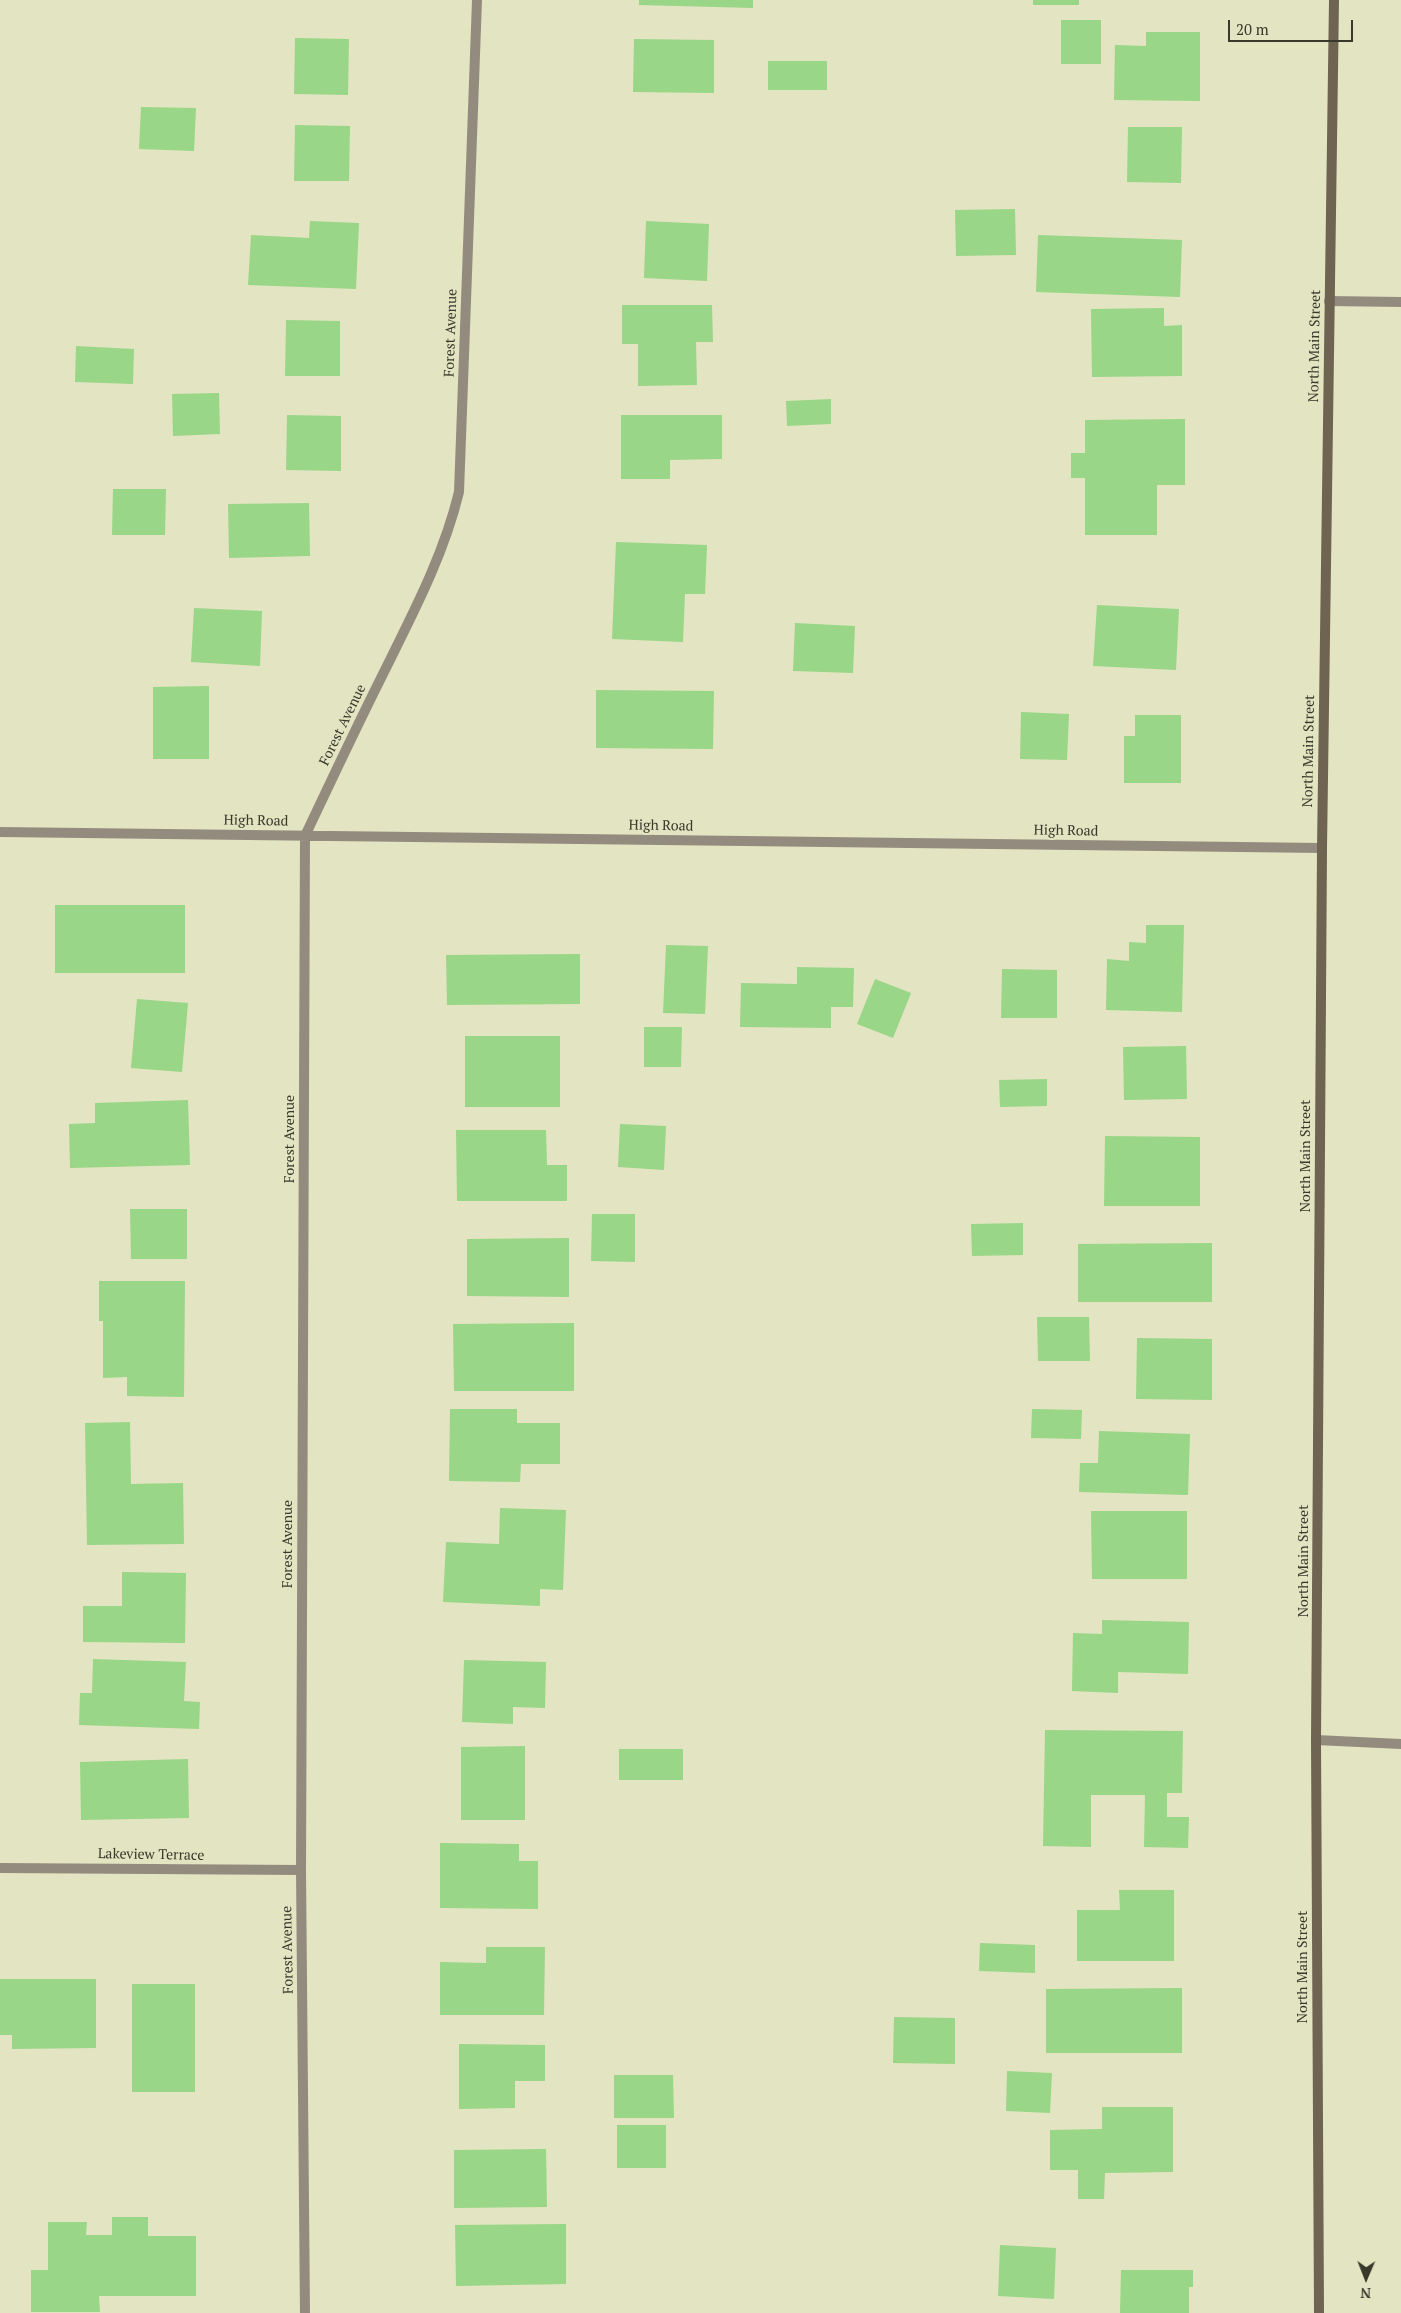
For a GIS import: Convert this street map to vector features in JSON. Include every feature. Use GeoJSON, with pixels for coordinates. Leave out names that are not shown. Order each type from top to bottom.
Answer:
{"type":"FeatureCollection","features":[{"type":"Feature","properties":{"kind":"street","name":"Forest Avenue"},"geometry":{"type":"LineString","coordinates":[[305,2313],[301,1870],[305,836],[431,577],[452,523],[459,492],[477,0]]}},
{"type":"Feature","properties":{"kind":"street","name":"North Main Street"},"geometry":{"type":"LineString","coordinates":[[1319,2313],[1316,1740],[1322,848],[1334,0]]}},
{"type":"Feature","properties":{"kind":"street"},"geometry":{"type":"LineString","coordinates":[[1329,301],[1401,302]]}},
{"type":"Feature","properties":{"kind":"street","name":"High Road"},"geometry":{"type":"LineString","coordinates":[[0,832],[1322,848]]}},
{"type":"Feature","properties":{"kind":"street"},"geometry":{"type":"LineString","coordinates":[[1316,1740],[1401,1744]]}},
{"type":"Feature","properties":{"kind":"street","name":"Lakeview Terrace"},"geometry":{"type":"LineString","coordinates":[[0,1868],[301,1870]]}},
{"type":"Feature","properties":{"kind":"building"},"geometry":{"type":"Polygon","coordinates":[[[639,0],[753,0],[753,8],[639,5],[639,0]]]}},
{"type":"Feature","properties":{"kind":"building"},"geometry":{"type":"Polygon","coordinates":[[[1033,0],[1079,0],[1079,5],[1033,5],[1033,0]]]}},
{"type":"Feature","properties":{"kind":"building"},"geometry":{"type":"Polygon","coordinates":[[[1061,20],[1101,20],[1101,64],[1061,64],[1061,20]]]}},
{"type":"Feature","properties":{"kind":"building"},"geometry":{"type":"Polygon","coordinates":[[[1146,32],[1200,32],[1200,101],[1114,100],[1115,45],[1146,46],[1146,32]]]}},
{"type":"Feature","properties":{"kind":"building"},"geometry":{"type":"Polygon","coordinates":[[[295,38],[349,39],[348,95],[294,94],[295,38]]]}},
{"type":"Feature","properties":{"kind":"building"},"geometry":{"type":"Polygon","coordinates":[[[634,39],[714,40],[714,93],[633,92],[634,39]]]}},
{"type":"Feature","properties":{"kind":"building"},"geometry":{"type":"Polygon","coordinates":[[[768,61],[827,61],[827,90],[768,90],[768,61]]]}},
{"type":"Feature","properties":{"kind":"building"},"geometry":{"type":"Polygon","coordinates":[[[141,107],[196,108],[194,151],[139,149],[141,107]]]}},
{"type":"Feature","properties":{"kind":"building"},"geometry":{"type":"Polygon","coordinates":[[[295,125],[350,126],[349,181],[294,181],[295,125]]]}},
{"type":"Feature","properties":{"kind":"building"},"geometry":{"type":"Polygon","coordinates":[[[1128,127],[1182,127],[1181,183],[1127,182],[1128,127]]]}},
{"type":"Feature","properties":{"kind":"building"},"geometry":{"type":"Polygon","coordinates":[[[1015,209],[1016,255],[956,256],[955,210],[1015,209]]]}},
{"type":"Feature","properties":{"kind":"building"},"geometry":{"type":"Polygon","coordinates":[[[310,221],[359,223],[356,289],[248,285],[251,235],[309,238],[310,221]]]}},
{"type":"Feature","properties":{"kind":"building"},"geometry":{"type":"Polygon","coordinates":[[[646,221],[709,224],[707,281],[644,278],[646,221]]]}},
{"type":"Feature","properties":{"kind":"building"},"geometry":{"type":"Polygon","coordinates":[[[1038,235],[1182,240],[1180,297],[1036,292],[1038,235]]]}},
{"type":"Feature","properties":{"kind":"building"},"geometry":{"type":"Polygon","coordinates":[[[622,305],[712,305],[713,342],[696,342],[697,385],[638,386],[638,344],[622,344],[622,305]]]}},
{"type":"Feature","properties":{"kind":"building"},"geometry":{"type":"Polygon","coordinates":[[[1164,308],[1164,326],[1182,325],[1182,376],[1092,377],[1091,309],[1164,308]]]}},
{"type":"Feature","properties":{"kind":"building"},"geometry":{"type":"Polygon","coordinates":[[[286,320],[340,321],[340,376],[285,376],[286,320]]]}},
{"type":"Feature","properties":{"kind":"building"},"geometry":{"type":"Polygon","coordinates":[[[76,346],[134,349],[133,384],[75,382],[76,346]]]}},
{"type":"Feature","properties":{"kind":"building"},"geometry":{"type":"Polygon","coordinates":[[[219,393],[220,434],[173,436],[172,394],[219,393]]]}},
{"type":"Feature","properties":{"kind":"building"},"geometry":{"type":"Polygon","coordinates":[[[831,399],[831,424],[787,426],[786,401],[831,399]]]}},
{"type":"Feature","properties":{"kind":"building"},"geometry":{"type":"Polygon","coordinates":[[[287,415],[341,416],[341,471],[286,470],[287,415]]]}},
{"type":"Feature","properties":{"kind":"building"},"geometry":{"type":"Polygon","coordinates":[[[621,415],[722,415],[722,459],[670,460],[670,479],[621,479],[621,415]]]}},
{"type":"Feature","properties":{"kind":"building"},"geometry":{"type":"Polygon","coordinates":[[[1185,419],[1185,485],[1157,485],[1157,535],[1085,535],[1085,478],[1071,478],[1071,453],[1085,453],[1085,420],[1185,419]]]}},
{"type":"Feature","properties":{"kind":"building"},"geometry":{"type":"Polygon","coordinates":[[[113,489],[166,489],[165,535],[112,535],[113,489]]]}},
{"type":"Feature","properties":{"kind":"building"},"geometry":{"type":"Polygon","coordinates":[[[309,503],[310,556],[229,558],[228,504],[309,503]]]}},
{"type":"Feature","properties":{"kind":"building"},"geometry":{"type":"Polygon","coordinates":[[[616,542],[707,545],[705,594],[685,594],[683,642],[612,639],[616,542]]]}},
{"type":"Feature","properties":{"kind":"building"},"geometry":{"type":"Polygon","coordinates":[[[1097,605],[1179,609],[1176,670],[1093,666],[1097,605]]]}},
{"type":"Feature","properties":{"kind":"building"},"geometry":{"type":"Polygon","coordinates":[[[194,608],[262,611],[260,666],[191,662],[194,608]]]}},
{"type":"Feature","properties":{"kind":"building"},"geometry":{"type":"Polygon","coordinates":[[[795,623],[855,626],[853,673],[793,671],[795,623]]]}},
{"type":"Feature","properties":{"kind":"building"},"geometry":{"type":"Polygon","coordinates":[[[209,686],[209,759],[153,759],[153,687],[209,686]]]}},
{"type":"Feature","properties":{"kind":"building"},"geometry":{"type":"Polygon","coordinates":[[[596,690],[714,691],[713,749],[596,748],[596,690]]]}},
{"type":"Feature","properties":{"kind":"building"},"geometry":{"type":"Polygon","coordinates":[[[1021,712],[1069,714],[1067,760],[1020,759],[1021,712]]]}},
{"type":"Feature","properties":{"kind":"building"},"geometry":{"type":"Polygon","coordinates":[[[1135,715],[1181,715],[1181,783],[1124,783],[1124,736],[1135,736],[1135,715]]]}},
{"type":"Feature","properties":{"kind":"building"},"geometry":{"type":"Polygon","coordinates":[[[55,905],[185,905],[185,973],[55,973],[55,905]]]}},
{"type":"Feature","properties":{"kind":"building"},"geometry":{"type":"Polygon","coordinates":[[[1146,925],[1184,925],[1182,1012],[1106,1010],[1107,959],[1129,961],[1129,942],[1146,943],[1146,925]]]}},
{"type":"Feature","properties":{"kind":"building"},"geometry":{"type":"Polygon","coordinates":[[[666,945],[708,946],[705,1014],[663,1013],[666,945]]]}},
{"type":"Feature","properties":{"kind":"building"},"geometry":{"type":"Polygon","coordinates":[[[580,954],[580,1004],[447,1005],[446,955],[580,954]]]}},
{"type":"Feature","properties":{"kind":"building"},"geometry":{"type":"Polygon","coordinates":[[[797,967],[854,968],[853,1007],[831,1007],[831,1028],[740,1027],[741,983],[797,984],[797,967]]]}},
{"type":"Feature","properties":{"kind":"building"},"geometry":{"type":"Polygon","coordinates":[[[1002,969],[1057,970],[1057,1018],[1001,1018],[1002,969]]]}},
{"type":"Feature","properties":{"kind":"building"},"geometry":{"type":"Polygon","coordinates":[[[875,979],[911,993],[893,1038],[857,1024],[875,979]]]}},
{"type":"Feature","properties":{"kind":"building"},"geometry":{"type":"Polygon","coordinates":[[[137,999],[188,1003],[182,1072],[131,1068],[137,999]]]}},
{"type":"Feature","properties":{"kind":"building"},"geometry":{"type":"Polygon","coordinates":[[[644,1027],[682,1027],[681,1067],[644,1067],[644,1027]]]}},
{"type":"Feature","properties":{"kind":"building"},"geometry":{"type":"Polygon","coordinates":[[[465,1036],[560,1036],[560,1107],[465,1107],[465,1036]]]}},
{"type":"Feature","properties":{"kind":"building"},"geometry":{"type":"Polygon","coordinates":[[[1186,1046],[1187,1099],[1124,1100],[1123,1047],[1186,1046]]]}},
{"type":"Feature","properties":{"kind":"building"},"geometry":{"type":"Polygon","coordinates":[[[1047,1079],[1047,1106],[1000,1107],[999,1080],[1047,1079]]]}},
{"type":"Feature","properties":{"kind":"building"},"geometry":{"type":"Polygon","coordinates":[[[188,1100],[190,1165],[70,1168],[69,1124],[95,1123],[95,1103],[188,1100]]]}},
{"type":"Feature","properties":{"kind":"building"},"geometry":{"type":"Polygon","coordinates":[[[620,1124],[666,1126],[664,1170],[618,1167],[620,1124]]]}},
{"type":"Feature","properties":{"kind":"building"},"geometry":{"type":"Polygon","coordinates":[[[456,1130],[546,1130],[547,1165],[567,1165],[567,1201],[457,1201],[456,1130]]]}},
{"type":"Feature","properties":{"kind":"building"},"geometry":{"type":"Polygon","coordinates":[[[1105,1136],[1200,1137],[1200,1206],[1104,1206],[1105,1136]]]}},
{"type":"Feature","properties":{"kind":"building"},"geometry":{"type":"Polygon","coordinates":[[[130,1209],[187,1209],[187,1259],[131,1259],[130,1209]]]}},
{"type":"Feature","properties":{"kind":"building"},"geometry":{"type":"Polygon","coordinates":[[[592,1214],[635,1214],[635,1262],[591,1261],[592,1214]]]}},
{"type":"Feature","properties":{"kind":"building"},"geometry":{"type":"Polygon","coordinates":[[[1023,1223],[1023,1255],[972,1256],[971,1224],[1023,1223]]]}},
{"type":"Feature","properties":{"kind":"building"},"geometry":{"type":"Polygon","coordinates":[[[569,1238],[569,1297],[467,1296],[467,1239],[569,1238]]]}},
{"type":"Feature","properties":{"kind":"building"},"geometry":{"type":"Polygon","coordinates":[[[1212,1243],[1212,1302],[1078,1302],[1078,1244],[1212,1243]]]}},
{"type":"Feature","properties":{"kind":"building"},"geometry":{"type":"Polygon","coordinates":[[[99,1281],[185,1281],[184,1397],[127,1396],[127,1377],[103,1378],[103,1321],[99,1321],[99,1281]]]}},
{"type":"Feature","properties":{"kind":"building"},"geometry":{"type":"Polygon","coordinates":[[[1037,1317],[1089,1317],[1090,1361],[1038,1361],[1037,1317]]]}},
{"type":"Feature","properties":{"kind":"building"},"geometry":{"type":"Polygon","coordinates":[[[574,1323],[574,1391],[454,1391],[453,1324],[574,1323]]]}},
{"type":"Feature","properties":{"kind":"building"},"geometry":{"type":"Polygon","coordinates":[[[1137,1338],[1212,1339],[1212,1400],[1136,1399],[1137,1338]]]}},
{"type":"Feature","properties":{"kind":"building"},"geometry":{"type":"Polygon","coordinates":[[[450,1409],[517,1409],[517,1423],[560,1423],[560,1464],[521,1464],[520,1482],[449,1481],[450,1409]]]}},
{"type":"Feature","properties":{"kind":"building"},"geometry":{"type":"Polygon","coordinates":[[[1032,1409],[1082,1410],[1081,1439],[1031,1438],[1032,1409]]]}},
{"type":"Feature","properties":{"kind":"building"},"geometry":{"type":"Polygon","coordinates":[[[130,1422],[131,1484],[183,1483],[184,1544],[87,1545],[85,1423],[130,1422]]]}},
{"type":"Feature","properties":{"kind":"building"},"geometry":{"type":"Polygon","coordinates":[[[1099,1431],[1190,1434],[1188,1495],[1079,1492],[1080,1463],[1098,1463],[1099,1431]]]}},
{"type":"Feature","properties":{"kind":"building"},"geometry":{"type":"Polygon","coordinates":[[[500,1508],[566,1510],[563,1590],[540,1589],[540,1606],[443,1602],[446,1542],[499,1544],[500,1508]]]}},
{"type":"Feature","properties":{"kind":"building"},"geometry":{"type":"Polygon","coordinates":[[[1091,1511],[1187,1511],[1187,1579],[1092,1579],[1091,1511]]]}},
{"type":"Feature","properties":{"kind":"building"},"geometry":{"type":"Polygon","coordinates":[[[122,1572],[186,1573],[185,1643],[83,1642],[83,1606],[122,1606],[122,1572]]]}},
{"type":"Feature","properties":{"kind":"building"},"geometry":{"type":"Polygon","coordinates":[[[1102,1620],[1189,1622],[1188,1674],[1118,1672],[1118,1693],[1072,1691],[1073,1633],[1102,1634],[1102,1620]]]}},
{"type":"Feature","properties":{"kind":"building"},"geometry":{"type":"Polygon","coordinates":[[[93,1659],[186,1662],[184,1701],[200,1702],[199,1729],[79,1725],[80,1693],[92,1693],[93,1659]]]}},
{"type":"Feature","properties":{"kind":"building"},"geometry":{"type":"Polygon","coordinates":[[[464,1660],[546,1662],[545,1708],[513,1707],[513,1724],[462,1722],[464,1660]]]}},
{"type":"Feature","properties":{"kind":"building"},"geometry":{"type":"Polygon","coordinates":[[[1045,1730],[1183,1731],[1182,1793],[1167,1793],[1167,1817],[1189,1817],[1188,1848],[1144,1847],[1145,1795],[1091,1795],[1091,1847],[1043,1846],[1045,1730]]]}},
{"type":"Feature","properties":{"kind":"building"},"geometry":{"type":"Polygon","coordinates":[[[525,1746],[525,1820],[461,1820],[461,1747],[525,1746]]]}},
{"type":"Feature","properties":{"kind":"building"},"geometry":{"type":"Polygon","coordinates":[[[619,1749],[683,1749],[683,1780],[619,1780],[619,1749]]]}},
{"type":"Feature","properties":{"kind":"building"},"geometry":{"type":"Polygon","coordinates":[[[188,1759],[189,1818],[81,1820],[80,1762],[188,1759]]]}},
{"type":"Feature","properties":{"kind":"building"},"geometry":{"type":"Polygon","coordinates":[[[440,1843],[519,1844],[519,1861],[538,1861],[538,1909],[440,1908],[440,1843]]]}},
{"type":"Feature","properties":{"kind":"building"},"geometry":{"type":"Polygon","coordinates":[[[1119,1890],[1174,1890],[1174,1961],[1077,1961],[1077,1910],[1120,1910],[1119,1890]]]}},
{"type":"Feature","properties":{"kind":"building"},"geometry":{"type":"Polygon","coordinates":[[[980,1943],[1035,1945],[1035,1973],[979,1971],[980,1943]]]}},
{"type":"Feature","properties":{"kind":"building"},"geometry":{"type":"Polygon","coordinates":[[[486,1947],[545,1947],[544,2015],[440,2015],[440,1962],[486,1963],[486,1947]]]}},
{"type":"Feature","properties":{"kind":"building"},"geometry":{"type":"Polygon","coordinates":[[[0,1979],[96,1979],[96,2048],[12,2049],[12,2035],[0,2035],[0,1979]]]}},
{"type":"Feature","properties":{"kind":"building"},"geometry":{"type":"Polygon","coordinates":[[[132,1984],[195,1984],[195,2092],[132,2092],[132,1984]]]}},
{"type":"Feature","properties":{"kind":"building"},"geometry":{"type":"Polygon","coordinates":[[[1182,1988],[1182,2053],[1046,2053],[1046,1989],[1182,1988]]]}},
{"type":"Feature","properties":{"kind":"building"},"geometry":{"type":"Polygon","coordinates":[[[894,2017],[955,2018],[955,2064],[893,2063],[894,2017]]]}},
{"type":"Feature","properties":{"kind":"building"},"geometry":{"type":"Polygon","coordinates":[[[459,2044],[545,2045],[545,2081],[515,2081],[515,2108],[459,2109],[459,2044]]]}},
{"type":"Feature","properties":{"kind":"building"},"geometry":{"type":"Polygon","coordinates":[[[1007,2071],[1052,2073],[1050,2113],[1006,2111],[1007,2071]]]}},
{"type":"Feature","properties":{"kind":"building"},"geometry":{"type":"Polygon","coordinates":[[[614,2075],[673,2075],[674,2118],[614,2118],[614,2075]]]}},
{"type":"Feature","properties":{"kind":"building"},"geometry":{"type":"Polygon","coordinates":[[[1102,2107],[1173,2107],[1173,2172],[1105,2173],[1104,2199],[1078,2199],[1078,2170],[1050,2170],[1050,2130],[1102,2129],[1102,2107]]]}},
{"type":"Feature","properties":{"kind":"building"},"geometry":{"type":"Polygon","coordinates":[[[617,2125],[666,2125],[666,2168],[617,2168],[617,2125]]]}},
{"type":"Feature","properties":{"kind":"building"},"geometry":{"type":"Polygon","coordinates":[[[546,2149],[547,2207],[454,2208],[454,2150],[546,2149]]]}},
{"type":"Feature","properties":{"kind":"building"},"geometry":{"type":"Polygon","coordinates":[[[112,2217],[148,2217],[148,2236],[196,2236],[196,2296],[99,2296],[100,2312],[31,2312],[31,2270],[48,2270],[48,2222],[87,2222],[86,2235],[112,2235],[112,2217]]]}},
{"type":"Feature","properties":{"kind":"building"},"geometry":{"type":"Polygon","coordinates":[[[566,2224],[566,2284],[456,2286],[455,2225],[566,2224]]]}},
{"type":"Feature","properties":{"kind":"building"},"geometry":{"type":"Polygon","coordinates":[[[1000,2245],[1056,2248],[1054,2299],[998,2296],[1000,2245]]]}},
{"type":"Feature","properties":{"kind":"building"},"geometry":{"type":"Polygon","coordinates":[[[1121,2270],[1193,2270],[1193,2287],[1189,2287],[1189,2313],[1120,2313],[1121,2270]]]}}]}
